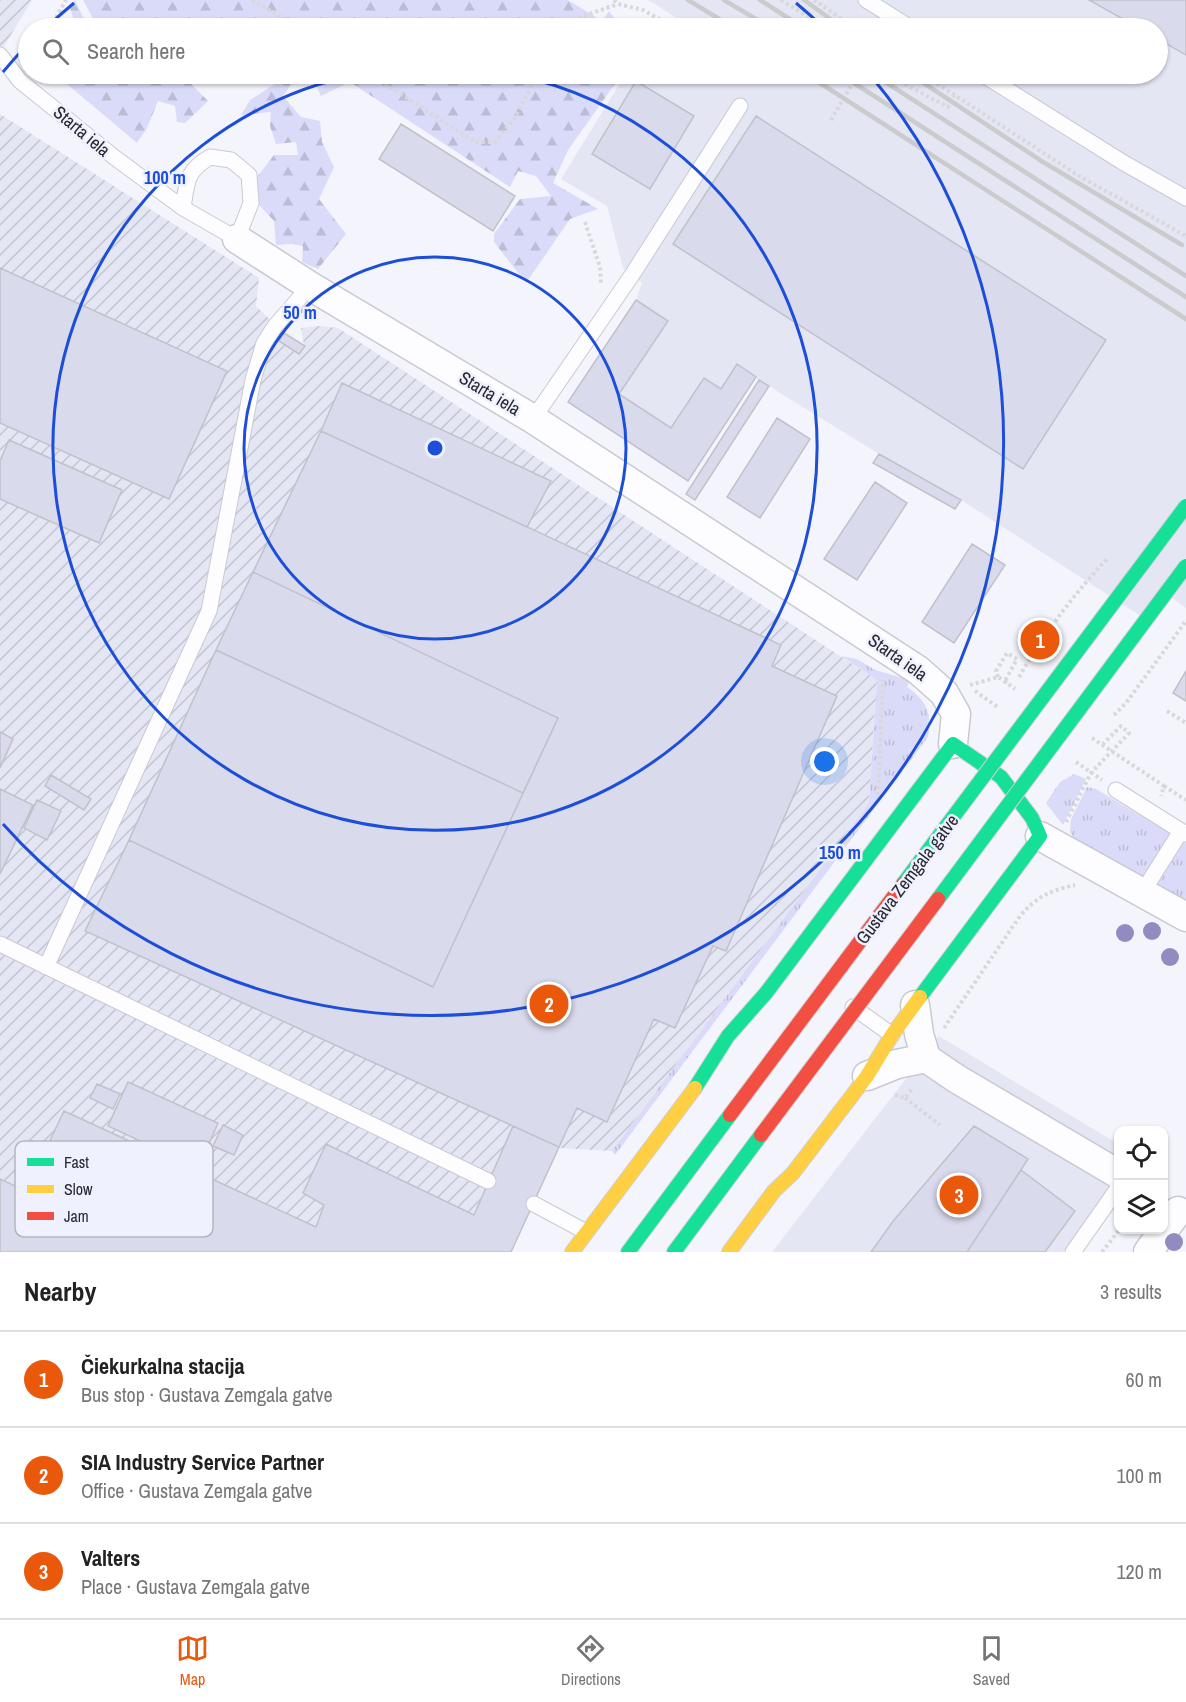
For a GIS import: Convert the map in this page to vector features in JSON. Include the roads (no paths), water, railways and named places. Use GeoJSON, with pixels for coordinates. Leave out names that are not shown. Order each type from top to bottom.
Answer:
{"type":"FeatureCollection","features":[{"type":"Feature","properties":{"kind":"main road","name":"Gustava Zemgala gatve"},"geometry":{"type":"LineString","coordinates":[[628,1252],[1186,506]]}},
{"type":"Feature","properties":{"kind":"main road","name":"Gustava Zemgala gatve"},"geometry":{"type":"LineString","coordinates":[[674,1252],[1186,566]]}},
{"type":"Feature","properties":{"kind":"main road"},"geometry":{"type":"LineString","coordinates":[[572,1252],[698,1085],[710,1060],[751,1008],[766,993],[953,744],[1001,777],[1032,818],[1052,832],[915,1005],[892,1035],[867,1076],[793,1173],[774,1191],[729,1252]]}},
{"type":"Feature","properties":{"kind":"street","name":"Starta iela"},"geometry":{"type":"LineString","coordinates":[[237,239],[310,286],[533,418],[918,670],[944,693],[956,714],[953,744]]}},
{"type":"Feature","properties":{"kind":"street"},"geometry":{"type":"LineString","coordinates":[[1052,832],[1142,893],[1186,918]]}},
{"type":"Feature","properties":{"kind":"street"},"geometry":{"type":"LineString","coordinates":[[915,1005],[919,1034],[926,1058],[957,1079],[1114,1171]]}},
{"type":"Feature","properties":{"kind":"street"},"geometry":{"type":"LineString","coordinates":[[867,1076],[897,1064],[926,1058]]}},
{"type":"Feature","properties":{"kind":"street"},"geometry":{"type":"LineString","coordinates":[[1148,1252],[1176,1209]]}},
{"type":"Feature","properties":{"kind":"lane"},"geometry":{"type":"LineString","coordinates":[[866,0],[895,18]]}},
{"type":"Feature","properties":{"kind":"lane","name":"Starta iela"},"geometry":{"type":"LineString","coordinates":[[0,55],[18,78]]}},
{"type":"Feature","properties":{"kind":"lane","name":"Starta iela"},"geometry":{"type":"LineString","coordinates":[[24,84],[114,157],[183,208],[237,239]]}},
{"type":"Feature","properties":{"kind":"lane"},"geometry":{"type":"LineString","coordinates":[[998,84],[1124,163],[1186,198]]}},
{"type":"Feature","properties":{"kind":"lane"},"geometry":{"type":"LineString","coordinates":[[533,418],[632,275],[740,106]]}},
{"type":"Feature","properties":{"kind":"lane"},"geometry":{"type":"LineString","coordinates":[[183,208],[187,182],[196,165],[210,157],[231,160],[249,175],[251,203],[237,239]]}},
{"type":"Feature","properties":{"kind":"lane"},"geometry":{"type":"LineString","coordinates":[[46,967],[209,611],[253,380],[264,343],[275,326],[310,286]]}},
{"type":"Feature","properties":{"kind":"lane"},"geometry":{"type":"LineString","coordinates":[[1116,790],[1184,832],[1142,893]]}},
{"type":"Feature","properties":{"kind":"lane"},"geometry":{"type":"LineString","coordinates":[[0,945],[488,1181]]}},
{"type":"Feature","properties":{"kind":"lane"},"geometry":{"type":"LineString","coordinates":[[842,999],[892,1035]]}},
{"type":"Feature","properties":{"kind":"lane"},"geometry":{"type":"LineString","coordinates":[[1073,1252],[1114,1195]]}},
{"type":"Feature","properties":{"kind":"lane"},"geometry":{"type":"LineString","coordinates":[[534,1204],[586,1232]]}},
{"type":"Feature","properties":{"kind":"railway"},"geometry":{"type":"LineString","coordinates":[[688,0],[718,18]]}},
{"type":"Feature","properties":{"kind":"railway"},"geometry":{"type":"LineString","coordinates":[[724,0],[754,18]]}},
{"type":"Feature","properties":{"kind":"railway"},"geometry":{"type":"LineString","coordinates":[[760,0],[788,18]]}},
{"type":"Feature","properties":{"kind":"railway"},"geometry":{"type":"LineString","coordinates":[[804,0],[829,18]]}},
{"type":"Feature","properties":{"kind":"railway"},"geometry":{"type":"LineString","coordinates":[[822,84],[1186,319]]}},
{"type":"Feature","properties":{"kind":"railway"},"geometry":{"type":"LineString","coordinates":[[856,84],[1186,297]]}},
{"type":"Feature","properties":{"kind":"railway"},"geometry":{"type":"LineString","coordinates":[[888,84],[1186,276]]}},
{"type":"Feature","properties":{"kind":"railway"},"geometry":{"type":"LineString","coordinates":[[925,84],[1043,162],[1182,245]]}},
{"type":"Feature","properties":{"kind":"place","name":"Čiekurkalna stacija"},"geometry":{"type":"Point","coordinates":[1040,640]}},
{"type":"Feature","properties":{"kind":"place","name":"SIA Industry Service Partner"},"geometry":{"type":"Point","coordinates":[549,1004]}},
{"type":"Feature","properties":{"kind":"place","name":"Valters"},"geometry":{"type":"Point","coordinates":[959,1195]}}]}
